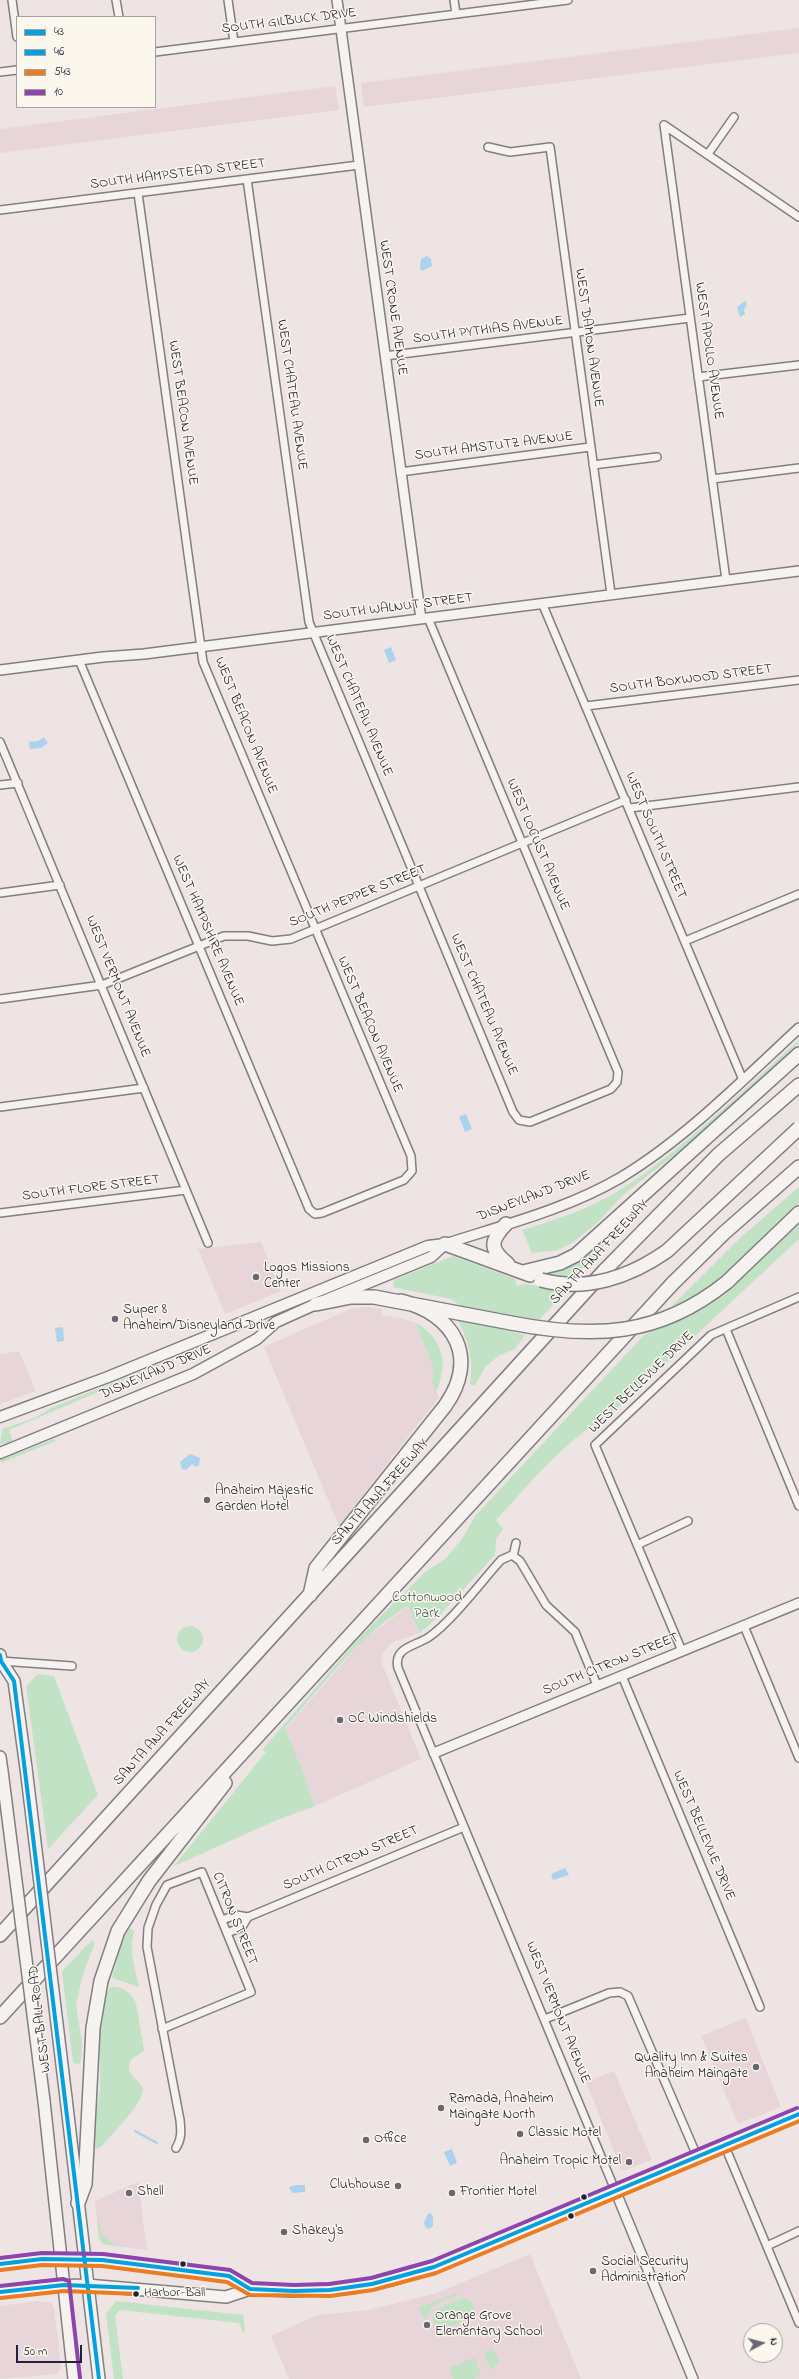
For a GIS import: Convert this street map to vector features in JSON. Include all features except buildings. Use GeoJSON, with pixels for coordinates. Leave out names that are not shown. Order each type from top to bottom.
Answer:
{"type":"FeatureCollection","features":[{"type":"Feature","properties":{"kind":"highway"},"geometry":{"type":"LineString","coordinates":[[506,1224],[496,1235],[494,1245],[497,1256],[518,1270],[560,1263],[576,1255],[799,1054]]}},
{"type":"Feature","properties":{"kind":"highway","name":"SANTA ANA FREEWAY"},"geometry":{"type":"LineString","coordinates":[[0,1936],[637,1236],[718,1155],[799,1085]]}},
{"type":"Feature","properties":{"kind":"highway"},"geometry":{"type":"LineString","coordinates":[[445,1244],[518,1270],[541,1280],[566,1284],[606,1281],[643,1267],[667,1251],[799,1128]]}},
{"type":"Feature","properties":{"kind":"highway"},"geometry":{"type":"LineString","coordinates":[[0,2017],[673,1283],[724,1233],[799,1168]]}},
{"type":"Feature","properties":{"kind":"highway"},"geometry":{"type":"LineString","coordinates":[[316,1304],[363,1296],[401,1301],[511,1323],[574,1333],[619,1331],[651,1323],[683,1310],[713,1293],[799,1214]]}},
{"type":"Feature","properties":{"kind":"highway"},"geometry":{"type":"LineString","coordinates":[[310,1596],[316,1568],[445,1406],[460,1380],[461,1359],[459,1347],[449,1328],[433,1313],[401,1301]]}},
{"type":"Feature","properties":{"kind":"highway"},"geometry":{"type":"LineString","coordinates":[[78,2203],[86,2184],[93,2028],[101,1981],[118,1931],[149,1881],[278,1713]]}},
{"type":"Feature","properties":{"kind":"main road","name":"DISNEYLAND DRIVE"},"geometry":{"type":"LineString","coordinates":[[0,1453],[211,1366],[257,1339],[276,1322],[431,1257],[445,1244]]}},
{"type":"Feature","properties":{"kind":"main road","name":"DISNEYLAND DRIVE"},"geometry":{"type":"LineString","coordinates":[[0,1417],[108,1377],[428,1246],[445,1244]]}},
{"type":"Feature","properties":{"kind":"main road","name":"WEST BALL ROAD"},"geometry":{"type":"LineString","coordinates":[[0,1660],[14,1681],[26,1768],[99,2379]]}},
{"type":"Feature","properties":{"kind":"main road","name":"WEST BALL ROAD"},"geometry":{"type":"LineString","coordinates":[[0,1757],[44,2100],[74,2379]]}},
{"type":"Feature","properties":{"kind":"main road"},"geometry":{"type":"LineString","coordinates":[[0,2292],[64,2285],[88,2285],[226,2297],[250,2289],[294,2292],[330,2290],[372,2284],[414,2274],[458,2257],[724,2144],[799,2114]]}},
{"type":"Feature","properties":{"kind":"main road"},"geometry":{"type":"LineString","coordinates":[[0,2264],[60,2258],[85,2259],[229,2276],[250,2289]]}},
{"type":"Feature","properties":{"kind":"street"},"geometry":{"type":"LineString","coordinates":[[12,0],[16,30]]}},
{"type":"Feature","properties":{"kind":"street"},"geometry":{"type":"LineString","coordinates":[[116,0],[119,16]]}},
{"type":"Feature","properties":{"kind":"street"},"geometry":{"type":"LineString","coordinates":[[228,0],[234,42]]}},
{"type":"Feature","properties":{"kind":"street","name":"WEST CRONE AVENUE"},"geometry":{"type":"LineString","coordinates":[[337,0],[400,472],[425,619]]}},
{"type":"Feature","properties":{"kind":"street"},"geometry":{"type":"LineString","coordinates":[[454,0],[456,14]]}},
{"type":"Feature","properties":{"kind":"street","name":"SOUTH GILBUCK DRIVE"},"geometry":{"type":"LineString","coordinates":[[156,52],[568,0]]}},
{"type":"Feature","properties":{"kind":"street"},"geometry":{"type":"LineString","coordinates":[[0,72],[16,70]]}},
{"type":"Feature","properties":{"kind":"street"},"geometry":{"type":"LineString","coordinates":[[734,117],[708,154],[799,217]]}},
{"type":"Feature","properties":{"kind":"street","name":"WEST APOLLO AVENUE"},"geometry":{"type":"LineString","coordinates":[[708,154],[664,125],[726,580]]}},
{"type":"Feature","properties":{"kind":"street","name":"WEST DAMON AVENUE"},"geometry":{"type":"LineString","coordinates":[[488,147],[510,152],[550,147],[574,334],[611,594]]}},
{"type":"Feature","properties":{"kind":"street","name":"SOUTH HAMPSTEAD STREET"},"geometry":{"type":"LineString","coordinates":[[0,210],[359,165]]}},
{"type":"Feature","properties":{"kind":"street","name":"WEST CHATEAU AVENUE"},"geometry":{"type":"LineString","coordinates":[[247,179],[309,622],[513,1112],[522,1122]]}},
{"type":"Feature","properties":{"kind":"street","name":"WEST BEACON AVENUE"},"geometry":{"type":"LineString","coordinates":[[138,193],[203,662],[411,1156],[412,1171],[404,1180],[322,1213],[312,1212]]}},
{"type":"Feature","properties":{"kind":"street","name":"SOUTH PYTHIAS AVENUE"},"geometry":{"type":"LineString","coordinates":[[384,356],[574,334],[690,318]]}},
{"type":"Feature","properties":{"kind":"street"},"geometry":{"type":"LineString","coordinates":[[698,377],[799,365]]}},
{"type":"Feature","properties":{"kind":"street","name":"SOUTH AMSTUTZ AVENUE"},"geometry":{"type":"LineString","coordinates":[[400,472],[590,447]]}},
{"type":"Feature","properties":{"kind":"street"},"geometry":{"type":"LineString","coordinates":[[593,465],[657,457]]}},
{"type":"Feature","properties":{"kind":"street"},"geometry":{"type":"LineString","coordinates":[[712,479],[799,468]]}},
{"type":"Feature","properties":{"kind":"street","name":"SOUTH WALNUT STREET"},"geometry":{"type":"LineString","coordinates":[[0,670],[314,633],[799,571]]}},
{"type":"Feature","properties":{"kind":"street","name":"WEST SOUTH STREET"},"geometry":{"type":"LineString","coordinates":[[542,603],[630,808],[742,1080]]}},
{"type":"Feature","properties":{"kind":"street","name":"WEST LOCUST AVENUE"},"geometry":{"type":"LineString","coordinates":[[425,619],[617,1068],[617,1082],[614,1087],[608,1091],[543,1118],[530,1122],[522,1122]]}},
{"type":"Feature","properties":{"kind":"street","name":"WEST HAMPSHIRE AVENUE"},"geometry":{"type":"LineString","coordinates":[[79,660],[312,1212]]}},
{"type":"Feature","properties":{"kind":"street","name":"SOUTH BOXWOOD STREET"},"geometry":{"type":"LineString","coordinates":[[586,706],[799,680]]}},
{"type":"Feature","properties":{"kind":"street","name":"WEST VERMONT AVENUE"},"geometry":{"type":"LineString","coordinates":[[0,742],[208,1243]]}},
{"type":"Feature","properties":{"kind":"street"},"geometry":{"type":"LineString","coordinates":[[0,785],[18,783]]}},
{"type":"Feature","properties":{"kind":"street"},"geometry":{"type":"LineString","coordinates":[[630,808],[799,787]]}},
{"type":"Feature","properties":{"kind":"street","name":"SOUTH PEPPER STREET"},"geometry":{"type":"LineString","coordinates":[[0,999],[102,985],[199,946],[232,935],[248,936],[272,941],[285,941],[315,930],[626,800]]}},
{"type":"Feature","properties":{"kind":"street"},"geometry":{"type":"LineString","coordinates":[[0,893],[60,885]]}},
{"type":"Feature","properties":{"kind":"street"},"geometry":{"type":"LineString","coordinates":[[685,941],[799,894]]}},
{"type":"Feature","properties":{"kind":"street","name":"DISNEYLAND DRIVE"},"geometry":{"type":"LineString","coordinates":[[445,1244],[576,1200],[620,1178],[656,1153],[742,1080],[799,1028]]}},
{"type":"Feature","properties":{"kind":"street"},"geometry":{"type":"LineString","coordinates":[[0,1107],[144,1088]]}},
{"type":"Feature","properties":{"kind":"street","name":"SOUTH FLORE STREET"},"geometry":{"type":"LineString","coordinates":[[0,1213],[186,1190]]}},
{"type":"Feature","properties":{"kind":"street","name":"WEST BELLEVUE DRIVE"},"geometry":{"type":"LineString","coordinates":[[682,1651],[595,1445],[711,1335],[799,1297]]}},
{"type":"Feature","properties":{"kind":"street"},"geometry":{"type":"LineString","coordinates":[[726,1329],[799,1506]]}},
{"type":"Feature","properties":{"kind":"street"},"geometry":{"type":"LineString","coordinates":[[637,1545],[688,1522]]}},
{"type":"Feature","properties":{"kind":"street"},"geometry":{"type":"LineString","coordinates":[[516,1543],[513,1556],[520,1561],[546,1605],[575,1632],[597,1686]]}},
{"type":"Feature","properties":{"kind":"street","name":"WEST VERMONT AVENUE"},"geometry":{"type":"LineString","coordinates":[[513,1556],[508,1556],[501,1560],[433,1634],[401,1651],[398,1656],[398,1668],[616,2190],[693,2379]]}},
{"type":"Feature","properties":{"kind":"street","name":"SOUTH CITRON STREET"},"geometry":{"type":"LineString","coordinates":[[434,1753],[799,1603]]}},
{"type":"Feature","properties":{"kind":"street"},"geometry":{"type":"LineString","coordinates":[[744,1626],[799,1758]]}},
{"type":"Feature","properties":{"kind":"street"},"geometry":{"type":"LineString","coordinates":[[0,1660],[72,1666]]}},
{"type":"Feature","properties":{"kind":"street","name":"WEST BELLEVUE DRIVE"},"geometry":{"type":"LineString","coordinates":[[622,1676],[760,2007]]}},
{"type":"Feature","properties":{"kind":"street","name":"SOUTH CITRON STREET"},"geometry":{"type":"LineString","coordinates":[[222,1920],[236,1915],[248,1917],[464,1827]]}},
{"type":"Feature","properties":{"kind":"street","name":"CITRON STREET"},"geometry":{"type":"LineString","coordinates":[[162,2029],[250,1992],[202,1872],[167,1886],[156,1905],[148,1928],[147,1947],[162,2029],[181,2132],[176,2148]]}},
{"type":"Feature","properties":{"kind":"street","name":"SOUTH CITRON STREET"},"geometry":{"type":"LineString","coordinates":[[227,1934],[242,1927],[248,1917]]}},
{"type":"Feature","properties":{"kind":"street"},"geometry":{"type":"LineString","coordinates":[[545,2019],[609,1993],[624,1993],[631,1999],[697,2156]]}},
{"type":"Feature","properties":{"kind":"street"},"geometry":{"type":"LineString","coordinates":[[724,2144],[799,2323]]}},
{"type":"Feature","properties":{"kind":"street"},"geometry":{"type":"LineString","coordinates":[[767,2246],[799,2231]]}},
{"type":"Feature","properties":{"kind":"shaded area"},"geometry":{"type":"Polygon","coordinates":[[[799,28],[799,53],[364,107],[361,83],[799,28]]]}},
{"type":"Feature","properties":{"kind":"shaded area"},"geometry":{"type":"Polygon","coordinates":[[[335,86],[339,110],[0,153],[0,129],[335,86]]]}},
{"type":"Feature","properties":{"kind":"shaded area"},"geometry":{"type":"Polygon","coordinates":[[[261,1242],[281,1291],[225,1314],[198,1249],[261,1242]]]}},
{"type":"Feature","properties":{"kind":"shaded area"},"geometry":{"type":"Polygon","coordinates":[[[367,1307],[382,1309],[382,1316],[396,1317],[415,1322],[434,1369],[432,1381],[439,1397],[339,1526],[264,1347],[350,1309],[367,1307]]]}},
{"type":"Feature","properties":{"kind":"shaded area"},"geometry":{"type":"Polygon","coordinates":[[[19,1351],[36,1391],[0,1404],[0,1354],[19,1351]]]}},
{"type":"Feature","properties":{"kind":"shaded area"},"geometry":{"type":"Polygon","coordinates":[[[408,1606],[420,1633],[393,1642],[384,1651],[381,1661],[421,1759],[315,1806],[304,1774],[285,1729],[363,1640],[408,1606]]]}},
{"type":"Feature","properties":{"kind":"shaded area"},"geometry":{"type":"Polygon","coordinates":[[[746,2018],[781,2107],[738,2124],[701,2036],[746,2018]]]}},
{"type":"Feature","properties":{"kind":"shaded area"},"geometry":{"type":"Polygon","coordinates":[[[614,2071],[652,2160],[625,2170],[621,2169],[586,2082],[614,2071]]]}},
{"type":"Feature","properties":{"kind":"shaded area"},"geometry":{"type":"Polygon","coordinates":[[[138,2182],[147,2250],[106,2245],[99,2239],[95,2201],[138,2182]]]}},
{"type":"Feature","properties":{"kind":"shaded area","name":"Orange Grove Elementary School"},"geometry":{"type":"Polygon","coordinates":[[[530,2254],[581,2379],[289,2379],[271,2336],[318,2315],[368,2310],[437,2293],[530,2254]]]}},
{"type":"Feature","properties":{"kind":"shaded area"},"geometry":{"type":"Polygon","coordinates":[[[37,2301],[51,2303],[54,2308],[61,2367],[57,2374],[0,2379],[0,2306],[37,2301]]]}},
{"type":"Feature","properties":{"kind":"green space"},"geometry":{"type":"Polygon","coordinates":[[[799,1040],[799,1043],[681,1150],[624,1194],[598,1222],[572,1243],[558,1250],[532,1253],[522,1230],[574,1213],[599,1202],[647,1172],[692,1136],[799,1040]]]}},
{"type":"Feature","properties":{"kind":"green space"},"geometry":{"type":"Polygon","coordinates":[[[666,1182],[575,1276],[544,1275],[544,1271],[582,1258],[666,1182]]]}},
{"type":"Feature","properties":{"kind":"green space"},"geometry":{"type":"Polygon","coordinates":[[[799,1187],[799,1203],[755,1246],[704,1289],[687,1300],[671,1307],[741,1237],[799,1187]]]}},
{"type":"Feature","properties":{"kind":"green space","name":"Cottonwood Park"},"geometry":{"type":"Polygon","coordinates":[[[799,1224],[799,1239],[610,1415],[593,1425],[563,1449],[535,1477],[496,1520],[503,1529],[496,1539],[495,1555],[438,1617],[420,1633],[408,1606],[390,1618],[357,1646],[327,1678],[285,1728],[304,1774],[315,1806],[277,1820],[174,1866],[266,1752],[262,1750],[357,1640],[425,1572],[445,1559],[462,1539],[476,1515],[645,1334],[690,1316],[723,1296],[799,1224]]]}},
{"type":"Feature","properties":{"kind":"green space"},"geometry":{"type":"Polygon","coordinates":[[[453,1256],[515,1279],[517,1286],[526,1284],[566,1291],[539,1320],[461,1306],[451,1299],[393,1287],[394,1280],[453,1256]]]}},
{"type":"Feature","properties":{"kind":"green space"},"geometry":{"type":"Polygon","coordinates":[[[457,1318],[525,1335],[515,1349],[500,1355],[485,1367],[475,1386],[470,1384],[471,1358],[467,1342],[457,1318]]]}},
{"type":"Feature","properties":{"kind":"green space"},"geometry":{"type":"Polygon","coordinates":[[[415,1322],[432,1336],[441,1352],[442,1370],[436,1392],[432,1381],[434,1369],[415,1322]]]}},
{"type":"Feature","properties":{"kind":"green space"},"geometry":{"type":"Polygon","coordinates":[[[179,1358],[9,1430],[13,1442],[0,1444],[2,1429],[34,1418],[53,1407],[165,1362],[179,1358]]]}},
{"type":"Feature","properties":{"kind":"green space"},"geometry":{"type":"Polygon","coordinates":[[[54,1439],[56,1441],[1,1463],[0,1460],[54,1439]]]}},
{"type":"Feature","properties":{"kind":"green space"},"geometry":{"type":"Polygon","coordinates":[[[190,1626],[199,1630],[203,1639],[199,1648],[190,1652],[181,1648],[177,1639],[181,1630],[190,1626]]]}},
{"type":"Feature","properties":{"kind":"green space"},"geometry":{"type":"Polygon","coordinates":[[[38,1674],[54,1676],[98,1795],[48,1849],[26,1686],[38,1674]]]}},
{"type":"Feature","properties":{"kind":"green space"},"geometry":{"type":"Polygon","coordinates":[[[129,1928],[135,1931],[132,1951],[139,1987],[112,1978],[120,1948],[129,1928]]]}},
{"type":"Feature","properties":{"kind":"green space"},"geometry":{"type":"Polygon","coordinates":[[[92,1940],[95,1943],[83,1974],[76,2005],[82,2042],[81,2061],[79,2064],[73,2063],[62,1971],[92,1940]]]}},
{"type":"Feature","properties":{"kind":"green space"},"geometry":{"type":"Polygon","coordinates":[[[110,1987],[118,1987],[126,1990],[136,2003],[144,2050],[132,2059],[129,2063],[129,2067],[131,2074],[143,2090],[142,2096],[132,2111],[101,2147],[96,2149],[93,2127],[100,2088],[100,2022],[105,1997],[110,1987]]]}},
{"type":"Feature","properties":{"kind":"green space"},"geometry":{"type":"Polygon","coordinates":[[[97,2222],[100,2224],[101,2232],[113,2244],[125,2247],[103,2244],[99,2239],[97,2222]]]}},
{"type":"Feature","properties":{"kind":"green space"},"geometry":{"type":"Polygon","coordinates":[[[457,2293],[458,2295],[434,2306],[431,2309],[428,2319],[424,2319],[419,2307],[457,2293]]]}},
{"type":"Feature","properties":{"kind":"green space"},"geometry":{"type":"Polygon","coordinates":[[[462,2298],[469,2300],[474,2308],[471,2316],[452,2326],[439,2326],[434,2323],[432,2317],[435,2310],[462,2298]]]}},
{"type":"Feature","properties":{"kind":"green space"},"geometry":{"type":"Polygon","coordinates":[[[116,2301],[243,2315],[245,2332],[243,2332],[239,2323],[120,2310],[115,2316],[123,2379],[114,2379],[106,2314],[116,2301]]]}},
{"type":"Feature","properties":{"kind":"green space"},"geometry":{"type":"Polygon","coordinates":[[[492,2348],[500,2363],[492,2369],[490,2368],[484,2354],[492,2348]]]}},
{"type":"Feature","properties":{"kind":"green space"},"geometry":{"type":"Polygon","coordinates":[[[473,2358],[476,2359],[478,2364],[475,2366],[477,2369],[479,2368],[480,2376],[473,2379],[453,2379],[449,2368],[473,2358]]]}},
{"type":"Feature","properties":{"kind":"water"},"geometry":{"type":"Polygon","coordinates":[[[427,256],[431,259],[432,266],[422,271],[420,268],[421,259],[427,256]]]}},
{"type":"Feature","properties":{"kind":"water"},"geometry":{"type":"Polygon","coordinates":[[[745,301],[747,304],[744,310],[745,314],[740,317],[737,307],[745,301]]]}},
{"type":"Feature","properties":{"kind":"water"},"geometry":{"type":"Polygon","coordinates":[[[391,647],[396,660],[389,663],[384,650],[391,647]]]}},
{"type":"Feature","properties":{"kind":"water"},"geometry":{"type":"Polygon","coordinates":[[[44,737],[48,743],[41,748],[30,749],[29,742],[38,741],[44,737]]]}},
{"type":"Feature","properties":{"kind":"water"},"geometry":{"type":"Polygon","coordinates":[[[466,1114],[472,1129],[465,1132],[459,1117],[466,1114]]]}},
{"type":"Feature","properties":{"kind":"water"},"geometry":{"type":"Polygon","coordinates":[[[63,1327],[64,1341],[57,1342],[55,1328],[63,1327]]]}},
{"type":"Feature","properties":{"kind":"water"},"geometry":{"type":"Polygon","coordinates":[[[190,1454],[200,1458],[199,1465],[196,1467],[192,1464],[186,1470],[182,1469],[180,1462],[190,1454]]]}},
{"type":"Feature","properties":{"kind":"water"},"geometry":{"type":"Polygon","coordinates":[[[565,1868],[569,1875],[553,1880],[551,1874],[565,1868]]]}},
{"type":"Feature","properties":{"kind":"water"},"geometry":{"type":"Polygon","coordinates":[[[452,2149],[457,2163],[450,2166],[444,2152],[452,2149]]]}},
{"type":"Feature","properties":{"kind":"water"},"geometry":{"type":"Polygon","coordinates":[[[305,2185],[305,2192],[292,2193],[289,2187],[305,2185]]]}},
{"type":"Feature","properties":{"kind":"water"},"geometry":{"type":"Polygon","coordinates":[[[430,2213],[433,2216],[433,2226],[429,2229],[426,2228],[424,2223],[427,2215],[430,2213]]]}},
{"type":"Feature","properties":{"kind":"waterway"},"geometry":{"type":"LineString","coordinates":[[135,2131],[157,2143]]}},
{"type":"Feature","properties":{"kind":"transit line","name":"46"},"geometry":{"type":"LineString","coordinates":[[0,1655],[1,1661],[14,1681],[99,2379]]}},
{"type":"Feature","properties":{"kind":"transit line","name":"10"},"geometry":{"type":"LineString","coordinates":[[0,2258],[42,2253],[103,2254],[230,2270],[252,2283],[294,2285],[329,2284],[371,2278],[432,2261],[797,2108]]}},
{"type":"Feature","properties":{"kind":"transit line","name":"43"},"geometry":{"type":"LineString","coordinates":[[0,2264],[42,2259],[102,2260],[229,2276],[250,2289],[294,2291],[330,2290],[372,2284],[434,2267],[799,2114]]}},
{"type":"Feature","properties":{"kind":"transit line","name":"543"},"geometry":{"type":"LineString","coordinates":[[1,2270],[42,2265],[102,2266],[227,2282],[250,2295],[330,2296],[373,2290],[436,2273],[799,2121]]}},
{"type":"Feature","properties":{"kind":"transit line","name":"10"},"geometry":{"type":"LineString","coordinates":[[0,2286],[63,2279],[69,2281],[80,2378]]}},
{"type":"Feature","properties":{"kind":"transit line","name":"43"},"geometry":{"type":"LineString","coordinates":[[0,2292],[64,2285],[138,2288]]}},
{"type":"Feature","properties":{"kind":"transit line","name":"543"},"geometry":{"type":"LineString","coordinates":[[1,2298],[64,2291],[138,2294]]}},
{"type":"Feature","properties":{"kind":"place","name":"Logos Missions Center"},"geometry":{"type":"Point","coordinates":[256,1277]}},
{"type":"Feature","properties":{"kind":"place","name":"Super 8 Anaheim/Disneyland Drive"},"geometry":{"type":"Point","coordinates":[115,1319]}},
{"type":"Feature","properties":{"kind":"place","name":"Anaheim Majestic Garden Hotel"},"geometry":{"type":"Point","coordinates":[207,1500]}},
{"type":"Feature","properties":{"kind":"place","name":"OC Windshields"},"geometry":{"type":"Point","coordinates":[340,1720]}},
{"type":"Feature","properties":{"kind":"place","name":"Quality Inn & Suites Anaheim Maingate"},"geometry":{"type":"Point","coordinates":[756,2067]}},
{"type":"Feature","properties":{"kind":"place","name":"Ramada, Anaheim Maingate North"},"geometry":{"type":"Point","coordinates":[441,2108]}},
{"type":"Feature","properties":{"kind":"place","name":"Classic Motel"},"geometry":{"type":"Point","coordinates":[520,2134]}},
{"type":"Feature","properties":{"kind":"place","name":"Office"},"geometry":{"type":"Point","coordinates":[366,2140]}},
{"type":"Feature","properties":{"kind":"place","name":"Anaheim Tropic Motel"},"geometry":{"type":"Point","coordinates":[629,2162]}},
{"type":"Feature","properties":{"kind":"place","name":"Clubhouse"},"geometry":{"type":"Point","coordinates":[398,2186]}},
{"type":"Feature","properties":{"kind":"place","name":"Shell"},"geometry":{"type":"Point","coordinates":[129,2193]}},
{"type":"Feature","properties":{"kind":"place","name":"Frontier Motel"},"geometry":{"type":"Point","coordinates":[452,2193]}},
{"type":"Feature","properties":{"kind":"place","name":"Shakey's"},"geometry":{"type":"Point","coordinates":[284,2232]}},
{"type":"Feature","properties":{"kind":"place","name":"Social Security Administration"},"geometry":{"type":"Point","coordinates":[593,2271]}},
{"type":"Feature","properties":{"kind":"place","name":"Harbor-Ball"},"geometry":{"type":"Point","coordinates":[136,2294]}},
{"type":"Feature","properties":{"kind":"place","name":"Orange Grove Elementary School"},"geometry":{"type":"Point","coordinates":[427,2325]}}]}
